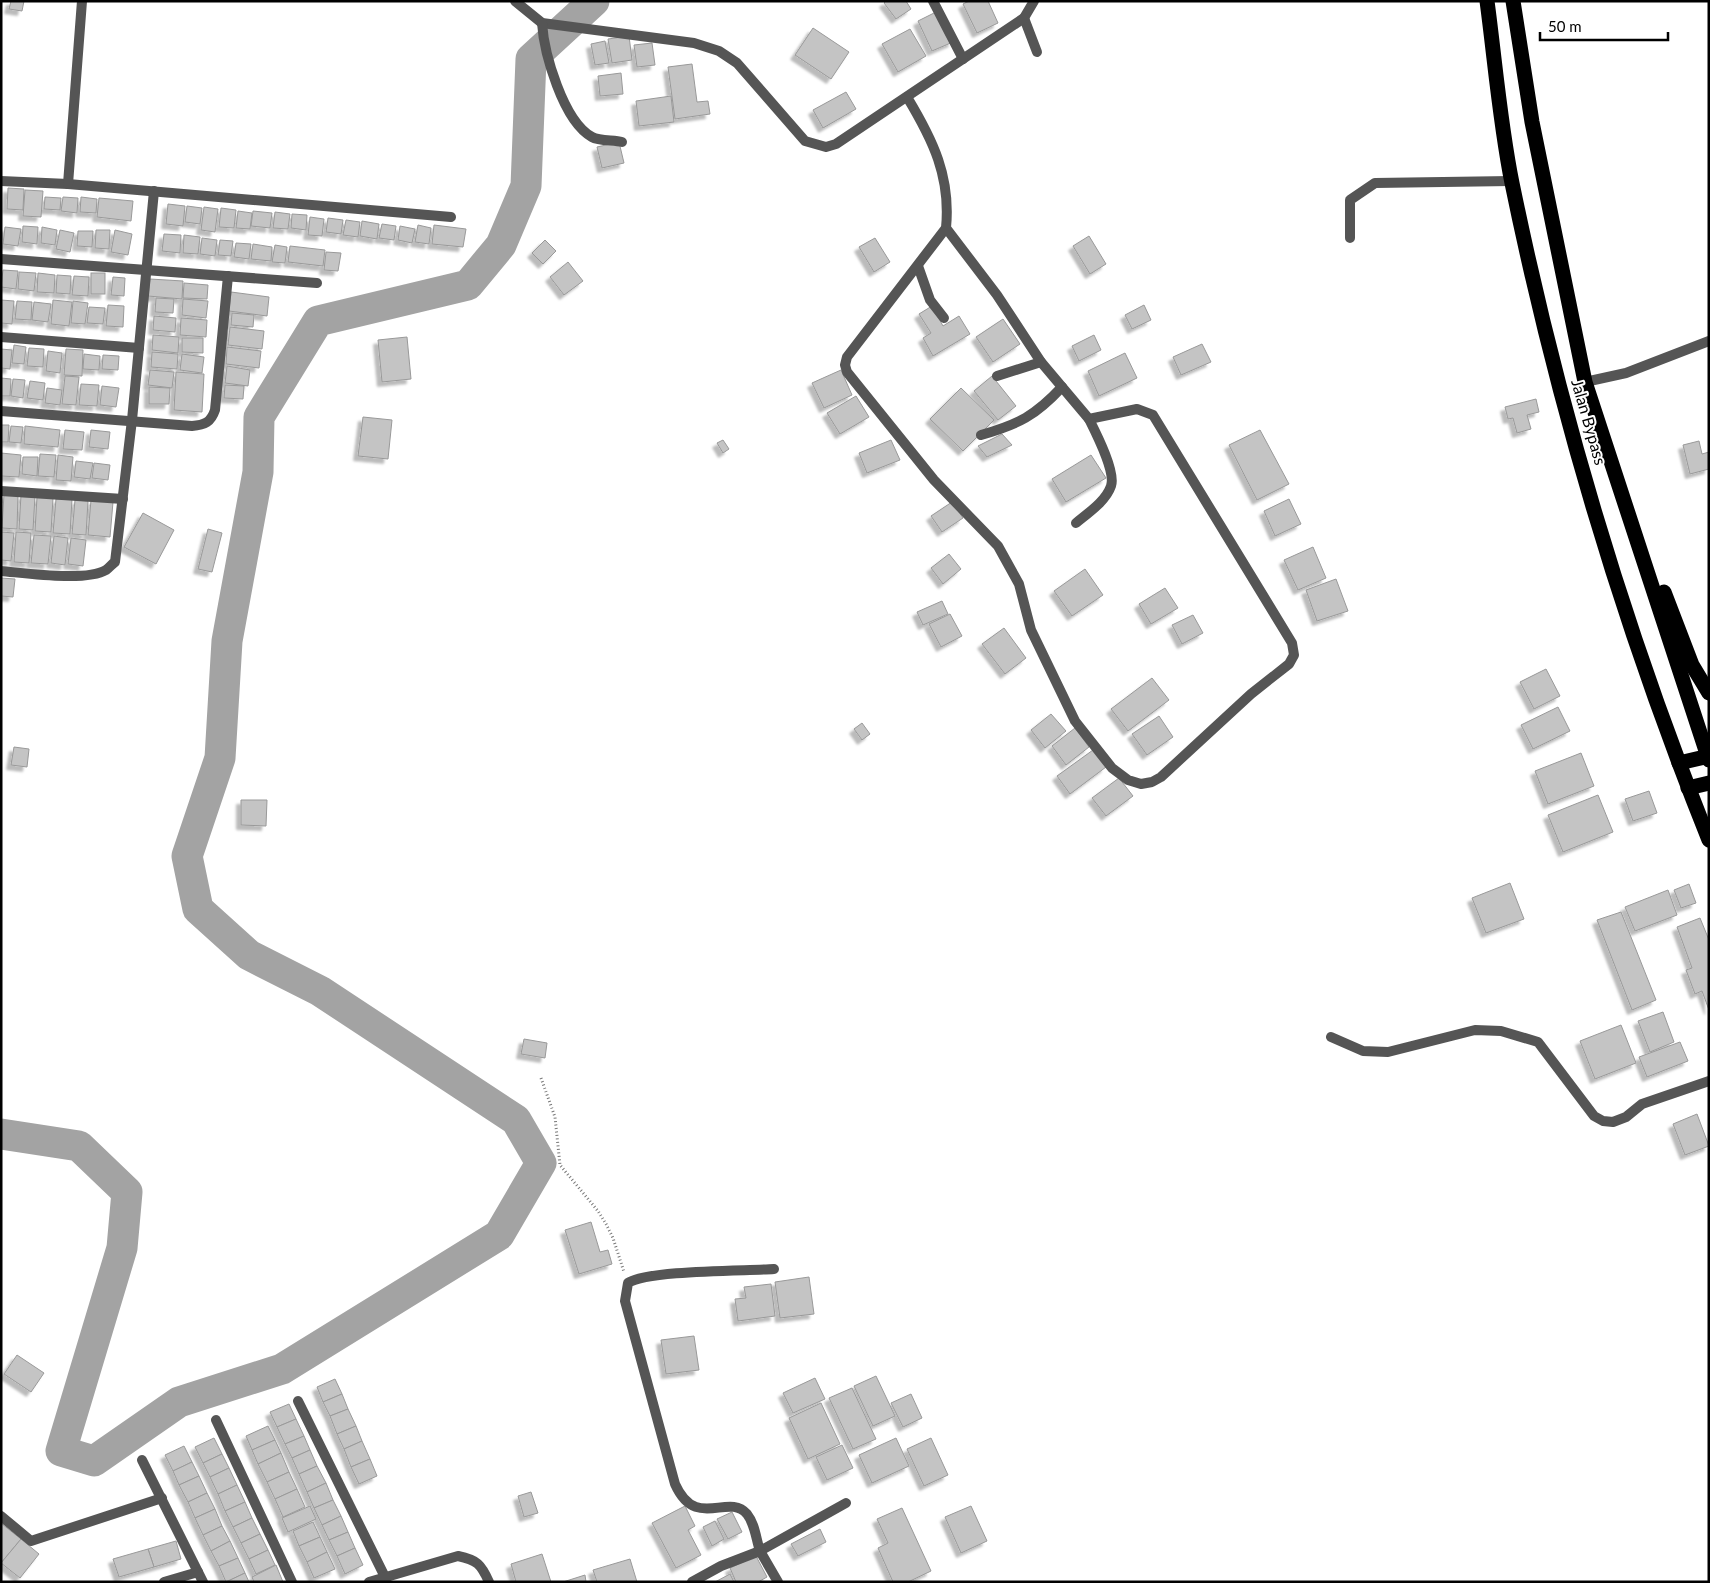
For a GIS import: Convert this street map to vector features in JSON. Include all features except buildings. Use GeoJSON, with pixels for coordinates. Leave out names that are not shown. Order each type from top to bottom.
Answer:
{"type":"FeatureCollection","features":[{"type":"Feature","properties":{"kind":"highway","name":"Jalan Bypass"},"geometry":{"type":"LineString","coordinates":[[1487,1],[1512,181],[1563,397],[1630,630],[1709,840]]}},
{"type":"Feature","properties":{"kind":"highway","name":"Jalan Bypass"},"geometry":{"type":"LineString","coordinates":[[1513,1],[1532,122],[1585,382],[1708,757]]}},
{"type":"Feature","properties":{"kind":"highway"},"geometry":{"type":"LineString","coordinates":[[1638,543],[1657,574],[1692,666],[1709,693]]}},
{"type":"Feature","properties":{"kind":"highway"},"geometry":{"type":"LineString","coordinates":[[1679,763],[1708,757]]}},
{"type":"Feature","properties":{"kind":"highway"},"geometry":{"type":"LineString","coordinates":[[1688,788],[1709,783]]}},
{"type":"Feature","properties":{"kind":"street"},"geometry":{"type":"LineString","coordinates":[[68,184],[82,1]]}},
{"type":"Feature","properties":{"kind":"street"},"geometry":{"type":"LineString","coordinates":[[515,1],[542,23],[694,43],[719,52],[737,63],[805,141],[815,146],[826,147],[836,144],[1024,18],[1034,1]]}},
{"type":"Feature","properties":{"kind":"street"},"geometry":{"type":"LineString","coordinates":[[933,1],[963,59]]}},
{"type":"Feature","properties":{"kind":"street"},"geometry":{"type":"LineString","coordinates":[[1024,18],[1037,52]]}},
{"type":"Feature","properties":{"kind":"street"},"geometry":{"type":"LineString","coordinates":[[542,23],[543,37],[554,78],[573,118],[592,138],[622,142]]}},
{"type":"Feature","properties":{"kind":"street"},"geometry":{"type":"LineString","coordinates":[[907,96],[935,148],[946,186],[948,205],[946,228],[846,357],[845,365],[847,372],[934,480],[998,546],[1019,584],[1031,630],[1075,721],[1112,768],[1128,780],[1141,784],[1152,782],[1161,777],[1252,694],[1289,664],[1293,660],[1294,650],[1287,633],[1153,415],[1136,409],[1089,419]]}},
{"type":"Feature","properties":{"kind":"street"},"geometry":{"type":"LineString","coordinates":[[1,181],[68,184],[451,216]]}},
{"type":"Feature","properties":{"kind":"street"},"geometry":{"type":"LineString","coordinates":[[1350,238],[1350,200],[1375,183],[1512,181]]}},
{"type":"Feature","properties":{"kind":"street"},"geometry":{"type":"LineString","coordinates":[[1,571],[64,576],[92,574],[106,570],[115,562],[132,420],[154,191]]}},
{"type":"Feature","properties":{"kind":"street"},"geometry":{"type":"LineString","coordinates":[[946,228],[997,295],[1041,362],[1089,419],[1105,456],[1112,484],[1100,503],[1076,523]]}},
{"type":"Feature","properties":{"kind":"street"},"geometry":{"type":"LineString","coordinates":[[1,259],[317,283]]}},
{"type":"Feature","properties":{"kind":"street"},"geometry":{"type":"LineString","coordinates":[[918,266],[930,300],[944,318]]}},
{"type":"Feature","properties":{"kind":"street"},"geometry":{"type":"LineString","coordinates":[[1,411],[192,426],[204,425],[212,419],[215,410],[228,276]]}},
{"type":"Feature","properties":{"kind":"street"},"geometry":{"type":"LineString","coordinates":[[1,337],[139,348]]}},
{"type":"Feature","properties":{"kind":"street"},"geometry":{"type":"LineString","coordinates":[[1585,382],[1626,372],[1709,341]]}},
{"type":"Feature","properties":{"kind":"street"},"geometry":{"type":"LineString","coordinates":[[997,376],[1041,362]]}},
{"type":"Feature","properties":{"kind":"street"},"geometry":{"type":"LineString","coordinates":[[982,436],[1015,425],[1043,407],[1062,387]]}},
{"type":"Feature","properties":{"kind":"street"},"geometry":{"type":"LineString","coordinates":[[1,491],[123,499]]}},
{"type":"Feature","properties":{"kind":"street"},"geometry":{"type":"LineString","coordinates":[[1331,1037],[1363,1052],[1388,1052],[1474,1030],[1501,1031],[1538,1042],[1594,1116],[1603,1121],[1620,1119],[1642,1104],[1709,1081]]}},
{"type":"Feature","properties":{"kind":"street"},"geometry":{"type":"LineString","coordinates":[[774,1269],[655,1275],[634,1279],[628,1284],[625,1301],[680,1495],[687,1503],[695,1507],[733,1508],[746,1513],[752,1524],[760,1551],[778,1582]]}},
{"type":"Feature","properties":{"kind":"street"},"geometry":{"type":"LineString","coordinates":[[298,1401],[385,1577]]}},
{"type":"Feature","properties":{"kind":"street"},"geometry":{"type":"LineString","coordinates":[[216,1420],[292,1582]]}},
{"type":"Feature","properties":{"kind":"street"},"geometry":{"type":"LineString","coordinates":[[142,1460],[203,1582]]}},
{"type":"Feature","properties":{"kind":"street"},"geometry":{"type":"LineString","coordinates":[[1,1516],[31,1541],[162,1498]]}},
{"type":"Feature","properties":{"kind":"street"},"geometry":{"type":"LineString","coordinates":[[692,1582],[721,1566],[760,1551],[846,1503]]}},
{"type":"Feature","properties":{"kind":"street"},"geometry":{"type":"LineString","coordinates":[[368,1582],[458,1556],[472,1559],[482,1566],[490,1582]]}},
{"type":"Feature","properties":{"kind":"street"},"geometry":{"type":"LineString","coordinates":[[164,1582],[198,1572]]}},
{"type":"Feature","properties":{"kind":"path"},"geometry":{"type":"LineString","coordinates":[[541,1078],[555,1117],[560,1165],[606,1224],[613,1238],[628,1284]]}},
{"type":"Feature","properties":{"kind":"waterway"},"geometry":{"type":"LineString","coordinates":[[1,1134],[79,1146],[127,1192],[122,1248],[61,1451],[94,1461],[179,1402],[282,1369],[499,1235],[541,1163],[516,1120],[320,991],[249,955],[198,909],[187,856],[220,758],[227,641],[258,472],[259,417],[318,321],[468,285],[501,245],[526,186],[531,59],[594,1]]}}]}
